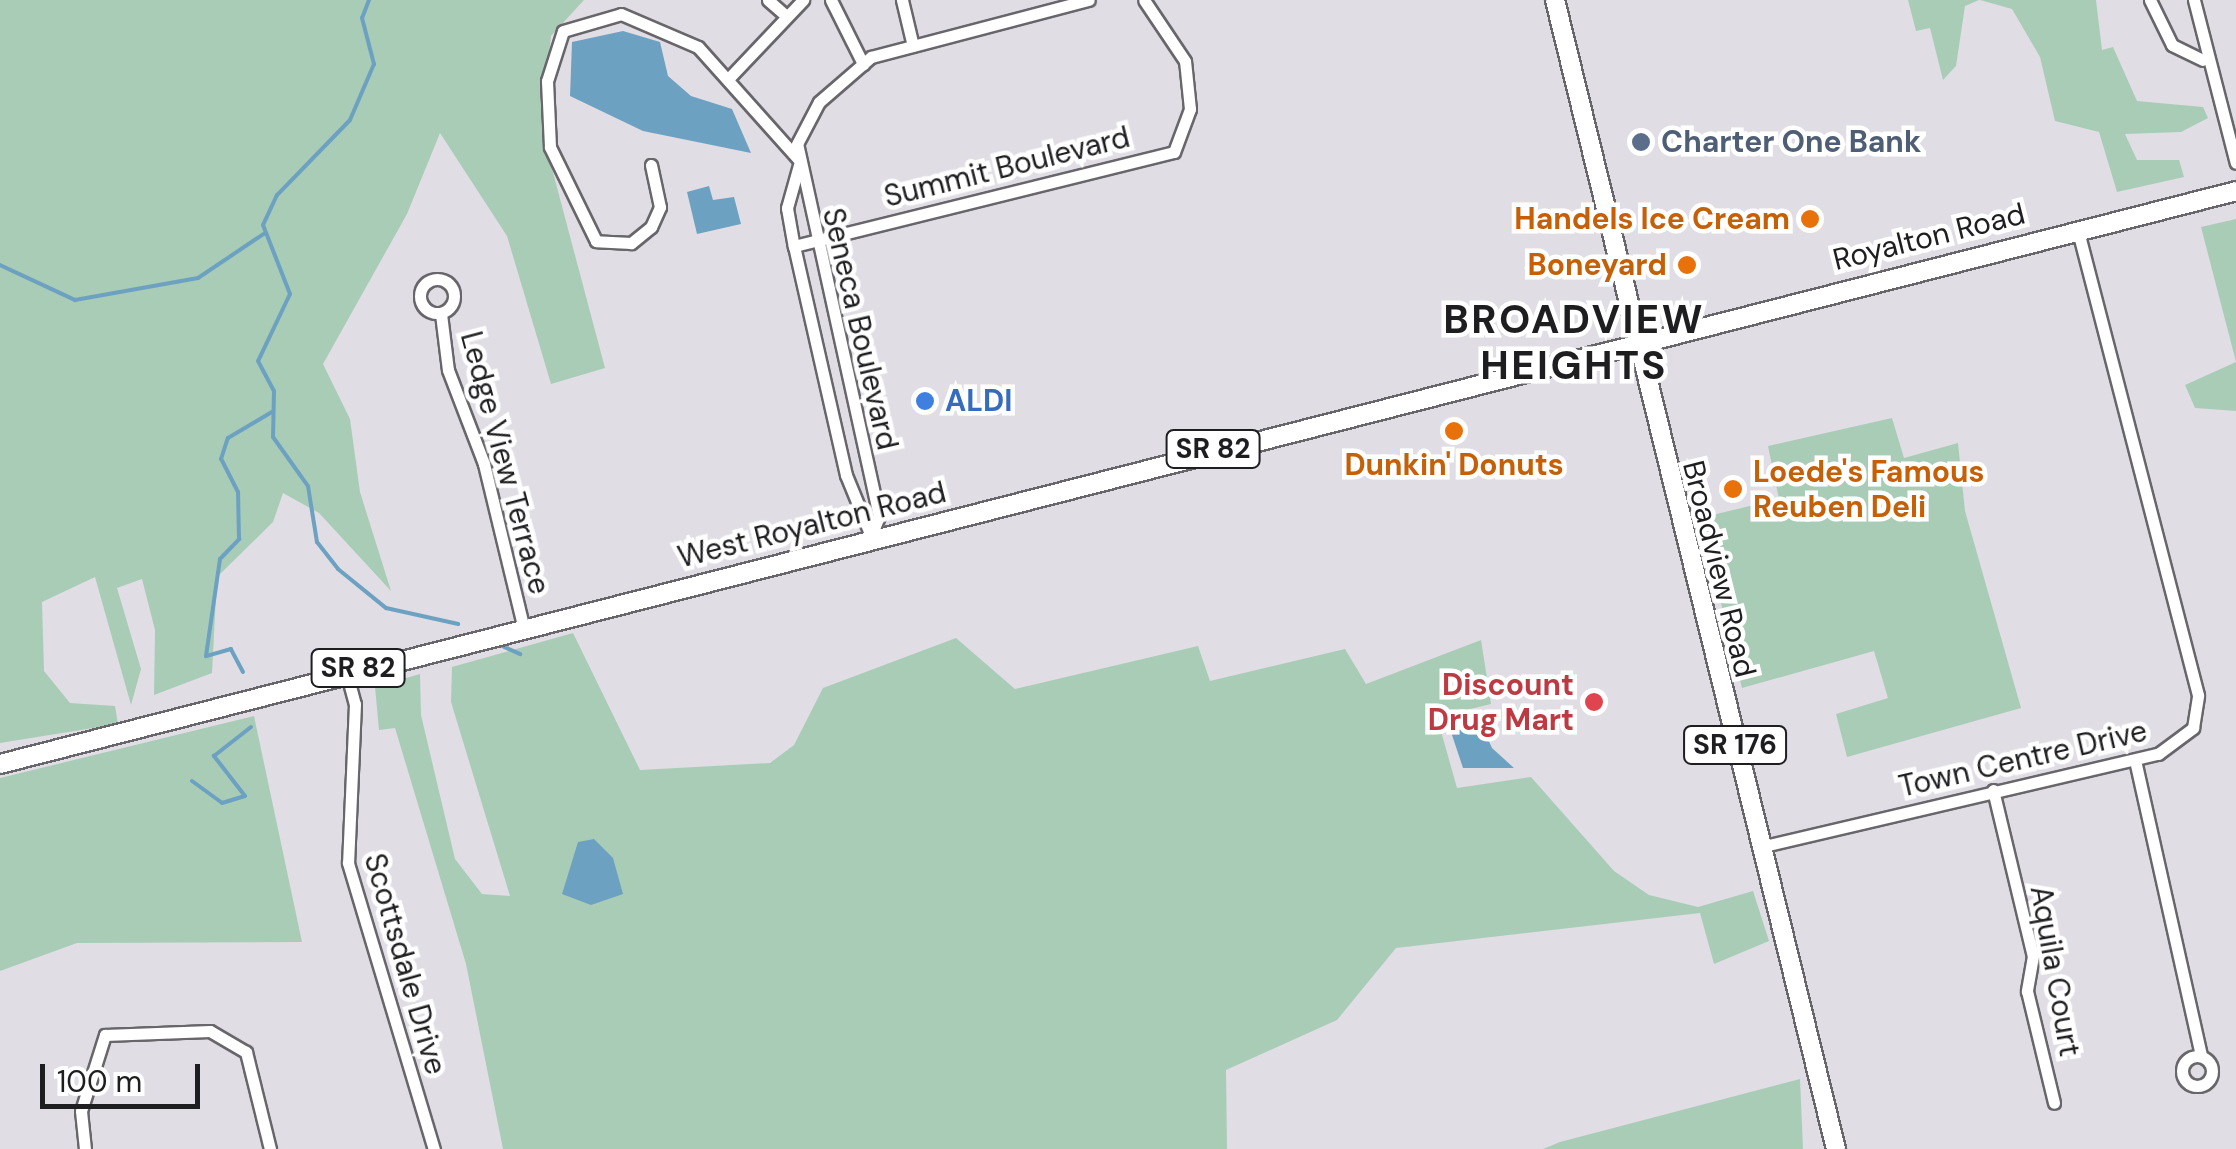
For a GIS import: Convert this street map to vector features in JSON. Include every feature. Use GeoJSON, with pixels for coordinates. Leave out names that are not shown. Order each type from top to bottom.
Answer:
{"type":"FeatureCollection","features":[{"type":"Feature","properties":{"kind":"main road","name":"Broadview Road"},"geometry":{"type":"LineString","coordinates":[[1555,0],[1836,1149]]}},
{"type":"Feature","properties":{"kind":"main road","name":"Royalton Road"},"geometry":{"type":"LineString","coordinates":[[1637,340],[2236,191]]}},
{"type":"Feature","properties":{"kind":"main road","name":"West Royalton Road"},"geometry":{"type":"LineString","coordinates":[[0,764],[523,625],[1637,340]]}},
{"type":"Feature","properties":{"kind":"street"},"geometry":{"type":"LineString","coordinates":[[768,0],[784,14]]}},
{"type":"Feature","properties":{"kind":"street"},"geometry":{"type":"LineString","coordinates":[[730,78],[784,14],[802,0]]}},
{"type":"Feature","properties":{"kind":"street"},"geometry":{"type":"LineString","coordinates":[[832,0],[863,64]]}},
{"type":"Feature","properties":{"kind":"street"},"geometry":{"type":"LineString","coordinates":[[902,0],[914,46]]}},
{"type":"Feature","properties":{"kind":"street","name":"Summit Boulevard"},"geometry":{"type":"LineString","coordinates":[[794,246],[1174,152],[1190,110],[1185,61],[1144,0]]}},
{"type":"Feature","properties":{"kind":"street"},"geometry":{"type":"LineString","coordinates":[[2150,0],[2172,45],[2203,60]]}},
{"type":"Feature","properties":{"kind":"street"},"geometry":{"type":"LineString","coordinates":[[2194,0],[2203,60],[2236,163]]}},
{"type":"Feature","properties":{"kind":"street","name":"Seneca Boulevard"},"geometry":{"type":"LineString","coordinates":[[871,536],[846,475],[787,208],[818,102],[863,64],[914,46],[1083,1]]}},
{"type":"Feature","properties":{"kind":"street"},"geometry":{"type":"LineString","coordinates":[[651,165],[660,208],[652,227],[630,243],[596,241],[550,148],[548,81],[564,31],[621,14],[698,47],[730,78],[799,162]]}},
{"type":"Feature","properties":{"kind":"street","name":"Seneca Boulevard"},"geometry":{"type":"LineString","coordinates":[[799,162],[813,241],[879,516],[871,536]]}},
{"type":"Feature","properties":{"kind":"street","name":"Town Centre Drive"},"geometry":{"type":"LineString","coordinates":[[1760,847],[2135,760],[2184,741],[2199,701],[2077,228]]}},
{"type":"Feature","properties":{"kind":"street","name":"Ledge View Terrace"},"geometry":{"type":"LineString","coordinates":[[440,314],[448,370],[486,470],[523,625]]}},
{"type":"Feature","properties":{"kind":"street","name":"Scottsdale Drive"},"geometry":{"type":"LineString","coordinates":[[346,671],[355,704],[348,863],[434,1149]]}},
{"type":"Feature","properties":{"kind":"street"},"geometry":{"type":"LineString","coordinates":[[2135,760],[2200,1056]]}},
{"type":"Feature","properties":{"kind":"street","name":"Aquila Court"},"geometry":{"type":"LineString","coordinates":[[1993,790],[2032,956],[2027,991],[2054,1102]]}},
{"type":"Feature","properties":{"kind":"street"},"geometry":{"type":"LineString","coordinates":[[85,1149],[81,1110],[105,1035],[210,1031],[246,1052],[270,1149]]}},
{"type":"Feature","properties":{"kind":"green space"},"geometry":{"type":"Polygon","coordinates":[[[0,0],[584,0],[551,36],[542,131],[605,368],[551,384],[507,236],[440,133],[407,214],[323,364],[350,419],[360,492],[391,591],[319,513],[283,493],[273,522],[217,577],[212,673],[154,695],[155,630],[142,579],[117,588],[141,669],[131,705],[95,577],[42,602],[44,671],[70,703],[115,706],[118,724],[0,743],[0,0]]]}},
{"type":"Feature","properties":{"kind":"green space"},"geometry":{"type":"Polygon","coordinates":[[[1908,0],[1979,0],[1965,6],[1956,66],[1943,80],[1930,28],[1916,31],[1908,0]]]}},
{"type":"Feature","properties":{"kind":"green space"},"geometry":{"type":"Polygon","coordinates":[[[1980,0],[2096,0],[2102,50],[2113,47],[2137,101],[2203,107],[2208,118],[2181,132],[2125,134],[2137,160],[2179,160],[2184,177],[2117,192],[2099,132],[2055,121],[2040,57],[2012,9],[1980,0]]]}},
{"type":"Feature","properties":{"kind":"green space"},"geometry":{"type":"Polygon","coordinates":[[[2236,219],[2236,362],[2201,227],[2236,219]]]}},
{"type":"Feature","properties":{"kind":"green space"},"geometry":{"type":"Polygon","coordinates":[[[2236,362],[2236,411],[2195,408],[2185,385],[2236,362]]]}},
{"type":"Feature","properties":{"kind":"green space"},"geometry":{"type":"Polygon","coordinates":[[[1892,418],[1904,458],[1958,443],[1965,511],[2021,708],[1847,757],[1836,714],[1888,698],[1874,651],[1742,688],[1700,518],[1779,499],[1768,446],[1892,418]]]}},
{"type":"Feature","properties":{"kind":"green space"},"geometry":{"type":"Polygon","coordinates":[[[573,633],[640,770],[770,763],[794,745],[823,688],[956,638],[1015,689],[1198,646],[1210,681],[1345,649],[1366,684],[1481,640],[1491,704],[1437,717],[1457,788],[1531,777],[1614,871],[1649,895],[1698,907],[1753,891],[1769,941],[1714,964],[1700,913],[1396,948],[1337,1020],[1226,1070],[1227,1149],[503,1149],[466,964],[395,728],[379,730],[375,687],[420,674],[421,715],[455,859],[482,894],[510,896],[451,702],[452,667],[573,633]]]}},
{"type":"Feature","properties":{"kind":"green space"},"geometry":{"type":"Polygon","coordinates":[[[254,716],[302,942],[77,943],[0,971],[0,778],[254,716]]]}},
{"type":"Feature","properties":{"kind":"green space"},"geometry":{"type":"Polygon","coordinates":[[[1800,1079],[1803,1149],[1543,1149],[1560,1142],[1800,1079]]]}},
{"type":"Feature","properties":{"kind":"water"},"geometry":{"type":"Polygon","coordinates":[[[623,31],[660,42],[668,76],[691,96],[732,109],[751,153],[643,131],[570,96],[572,42],[623,31]]]}},
{"type":"Feature","properties":{"kind":"water"},"geometry":{"type":"Polygon","coordinates":[[[709,186],[713,200],[734,197],[741,224],[697,234],[687,192],[709,186]]]}},
{"type":"Feature","properties":{"kind":"water"},"geometry":{"type":"Polygon","coordinates":[[[1481,724],[1492,748],[1514,768],[1463,768],[1451,732],[1481,724]]]}},
{"type":"Feature","properties":{"kind":"water"},"geometry":{"type":"Polygon","coordinates":[[[594,839],[613,858],[623,894],[591,905],[562,894],[578,842],[594,839]]]}},
{"type":"Feature","properties":{"kind":"waterway"},"geometry":{"type":"LineString","coordinates":[[369,0],[362,18],[374,64],[350,120],[277,195],[263,225],[290,294],[258,361],[274,391],[273,437],[308,486],[317,542],[338,569],[386,608],[458,624]]}},
{"type":"Feature","properties":{"kind":"waterway"},"geometry":{"type":"LineString","coordinates":[[0,265],[75,300],[198,278],[265,233]]}},
{"type":"Feature","properties":{"kind":"waterway"},"geometry":{"type":"LineString","coordinates":[[243,672],[231,649],[206,656],[220,559],[239,539],[238,492],[221,459],[228,438],[272,412]]}},
{"type":"Feature","properties":{"kind":"waterway"},"geometry":{"type":"LineString","coordinates":[[502,646],[520,654]]}},
{"type":"Feature","properties":{"kind":"waterway"},"geometry":{"type":"LineString","coordinates":[[192,781],[222,803],[245,796],[214,756],[251,727]]}},
{"type":"Feature","properties":{"kind":"place","name":"Charter One Bank"},"geometry":{"type":"Point","coordinates":[1641,142]}},
{"type":"Feature","properties":{"kind":"place","name":"Handels Ice Cream"},"geometry":{"type":"Point","coordinates":[1810,219]}},
{"type":"Feature","properties":{"kind":"place","name":"Boneyard"},"geometry":{"type":"Point","coordinates":[1687,265]}},
{"type":"Feature","properties":{"kind":"place","name":"ALDI"},"geometry":{"type":"Point","coordinates":[925,401]}},
{"type":"Feature","properties":{"kind":"place","name":"Dunkin' Donuts"},"geometry":{"type":"Point","coordinates":[1454,431]}},
{"type":"Feature","properties":{"kind":"place","name":"Loede's Famous Reuben Deli"},"geometry":{"type":"Point","coordinates":[1733,489]}},
{"type":"Feature","properties":{"kind":"place","name":"Discount Drug Mart"},"geometry":{"type":"Point","coordinates":[1594,702]}},
{"type":"Feature","properties":{"kind":"district","name":"BROADVIEW HEIGHTS"},"geometry":{"type":"Point","coordinates":[1574,342]}}]}
